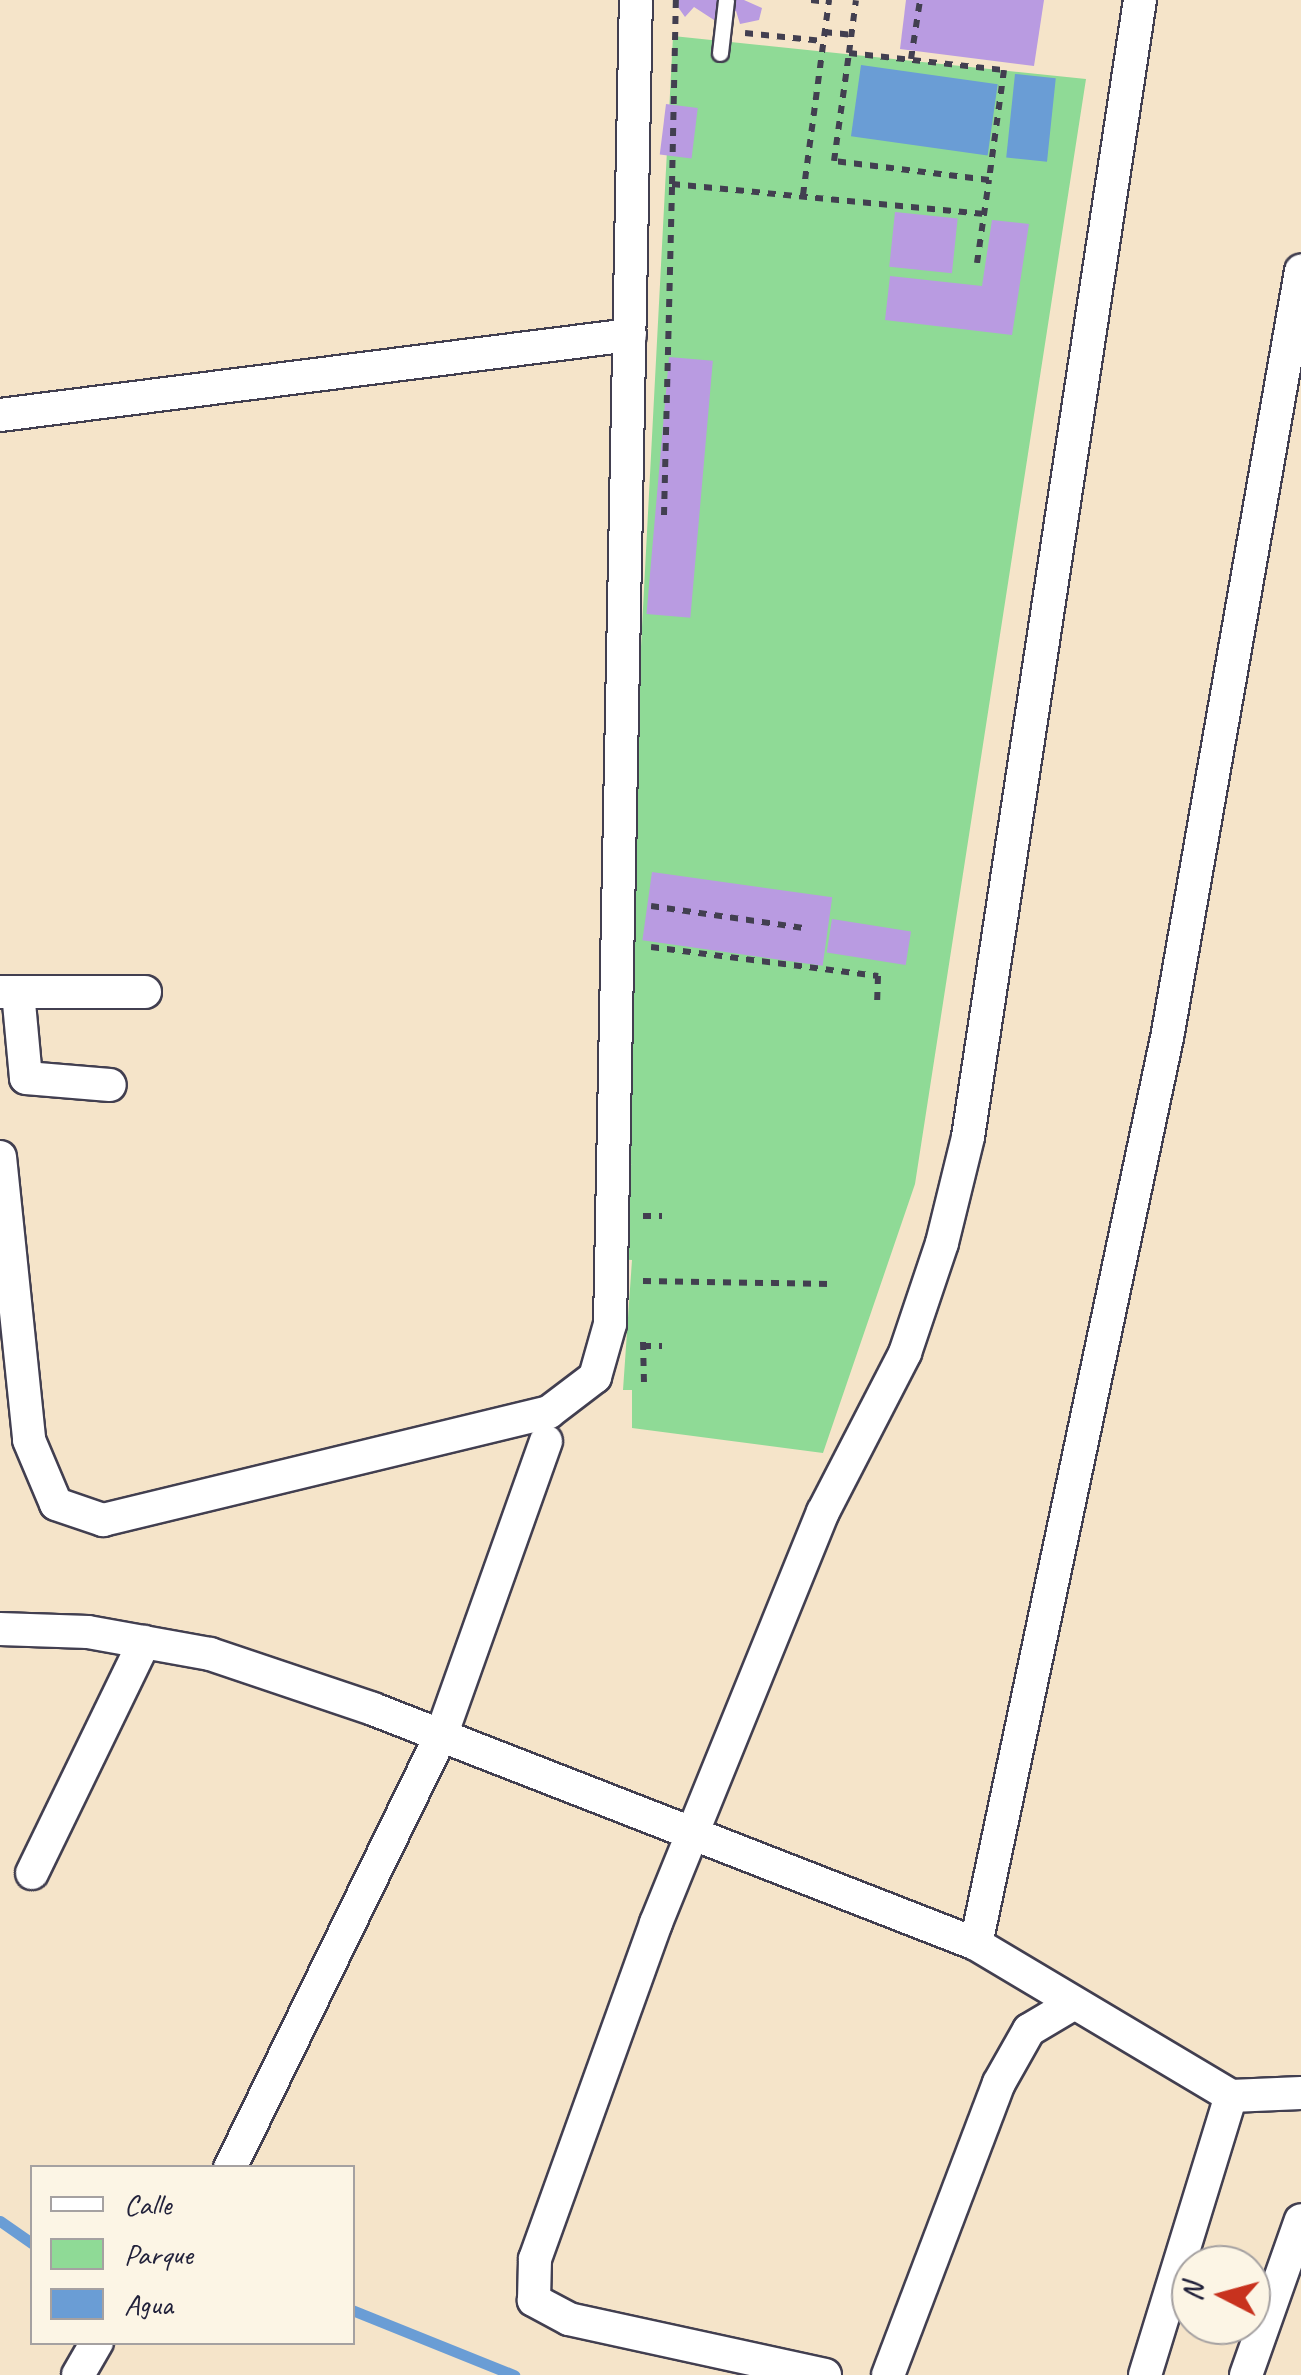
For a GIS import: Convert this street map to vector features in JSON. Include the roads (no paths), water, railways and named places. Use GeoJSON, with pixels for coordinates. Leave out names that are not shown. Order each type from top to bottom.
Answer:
{"type":"FeatureCollection","features":[{"type":"Feature","properties":{"kind":"street"},"geometry":{"type":"LineString","coordinates":[[0,1157],[29,1440],[56,1504],[103,1520],[549,1412],[595,1377],[610,1324],[636,0]]}},
{"type":"Feature","properties":{"kind":"street"},"geometry":{"type":"LineString","coordinates":[[825,2375],[569,2319],[534,2300],[535,2260],[599,2068],[822,1512],[905,1353],[950,1208],[1140,0]]}},
{"type":"Feature","properties":{"kind":"street"},"geometry":{"type":"LineString","coordinates":[[976,1944],[1168,1038],[1296,330],[1301,271]]}},
{"type":"Feature","properties":{"kind":"street"},"geometry":{"type":"LineString","coordinates":[[0,415],[630,334]]}},
{"type":"Feature","properties":{"kind":"street"},"geometry":{"type":"LineString","coordinates":[[110,1085],[26,1078],[9,992],[144,992]]}},
{"type":"Feature","properties":{"kind":"street"},"geometry":{"type":"LineString","coordinates":[[231,2165],[441,1736],[546,1441]]}},
{"type":"Feature","properties":{"kind":"street"},"geometry":{"type":"LineString","coordinates":[[0,1629],[144,1642],[210,1654],[441,1736],[976,1944],[1071,2005],[1232,2096],[1301,2093]]}},
{"type":"Feature","properties":{"kind":"street"},"geometry":{"type":"LineString","coordinates":[[32,1873],[144,1642]]}},
{"type":"Feature","properties":{"kind":"street"},"geometry":{"type":"LineString","coordinates":[[888,2375],[999,2083],[1029,2030],[1071,2005]]}},
{"type":"Feature","properties":{"kind":"street"},"geometry":{"type":"LineString","coordinates":[[1145,2375],[1232,2096]]}},
{"type":"Feature","properties":{"kind":"street"},"geometry":{"type":"LineString","coordinates":[[1246,2375],[1301,2220]]}},
{"type":"Feature","properties":{"kind":"street"},"geometry":{"type":"LineString","coordinates":[[78,2375],[95,2345]]}},
{"type":"Feature","properties":{"kind":"lane"},"geometry":{"type":"LineString","coordinates":[[720,53],[726,0]]}},
{"type":"Feature","properties":{"kind":"water"},"geometry":{"type":"Polygon","coordinates":[[[861,65],[998,84],[988,156],[851,136],[861,65]]]}},
{"type":"Feature","properties":{"kind":"water"},"geometry":{"type":"Polygon","coordinates":[[[1015,74],[1056,78],[1047,162],[1006,158],[1015,74]]]}},
{"type":"Feature","properties":{"kind":"waterway"},"geometry":{"type":"LineString","coordinates":[[0,2221],[30,2242]]}},
{"type":"Feature","properties":{"kind":"waterway"},"geometry":{"type":"LineString","coordinates":[[355,2311],[514,2375]]}}]}
